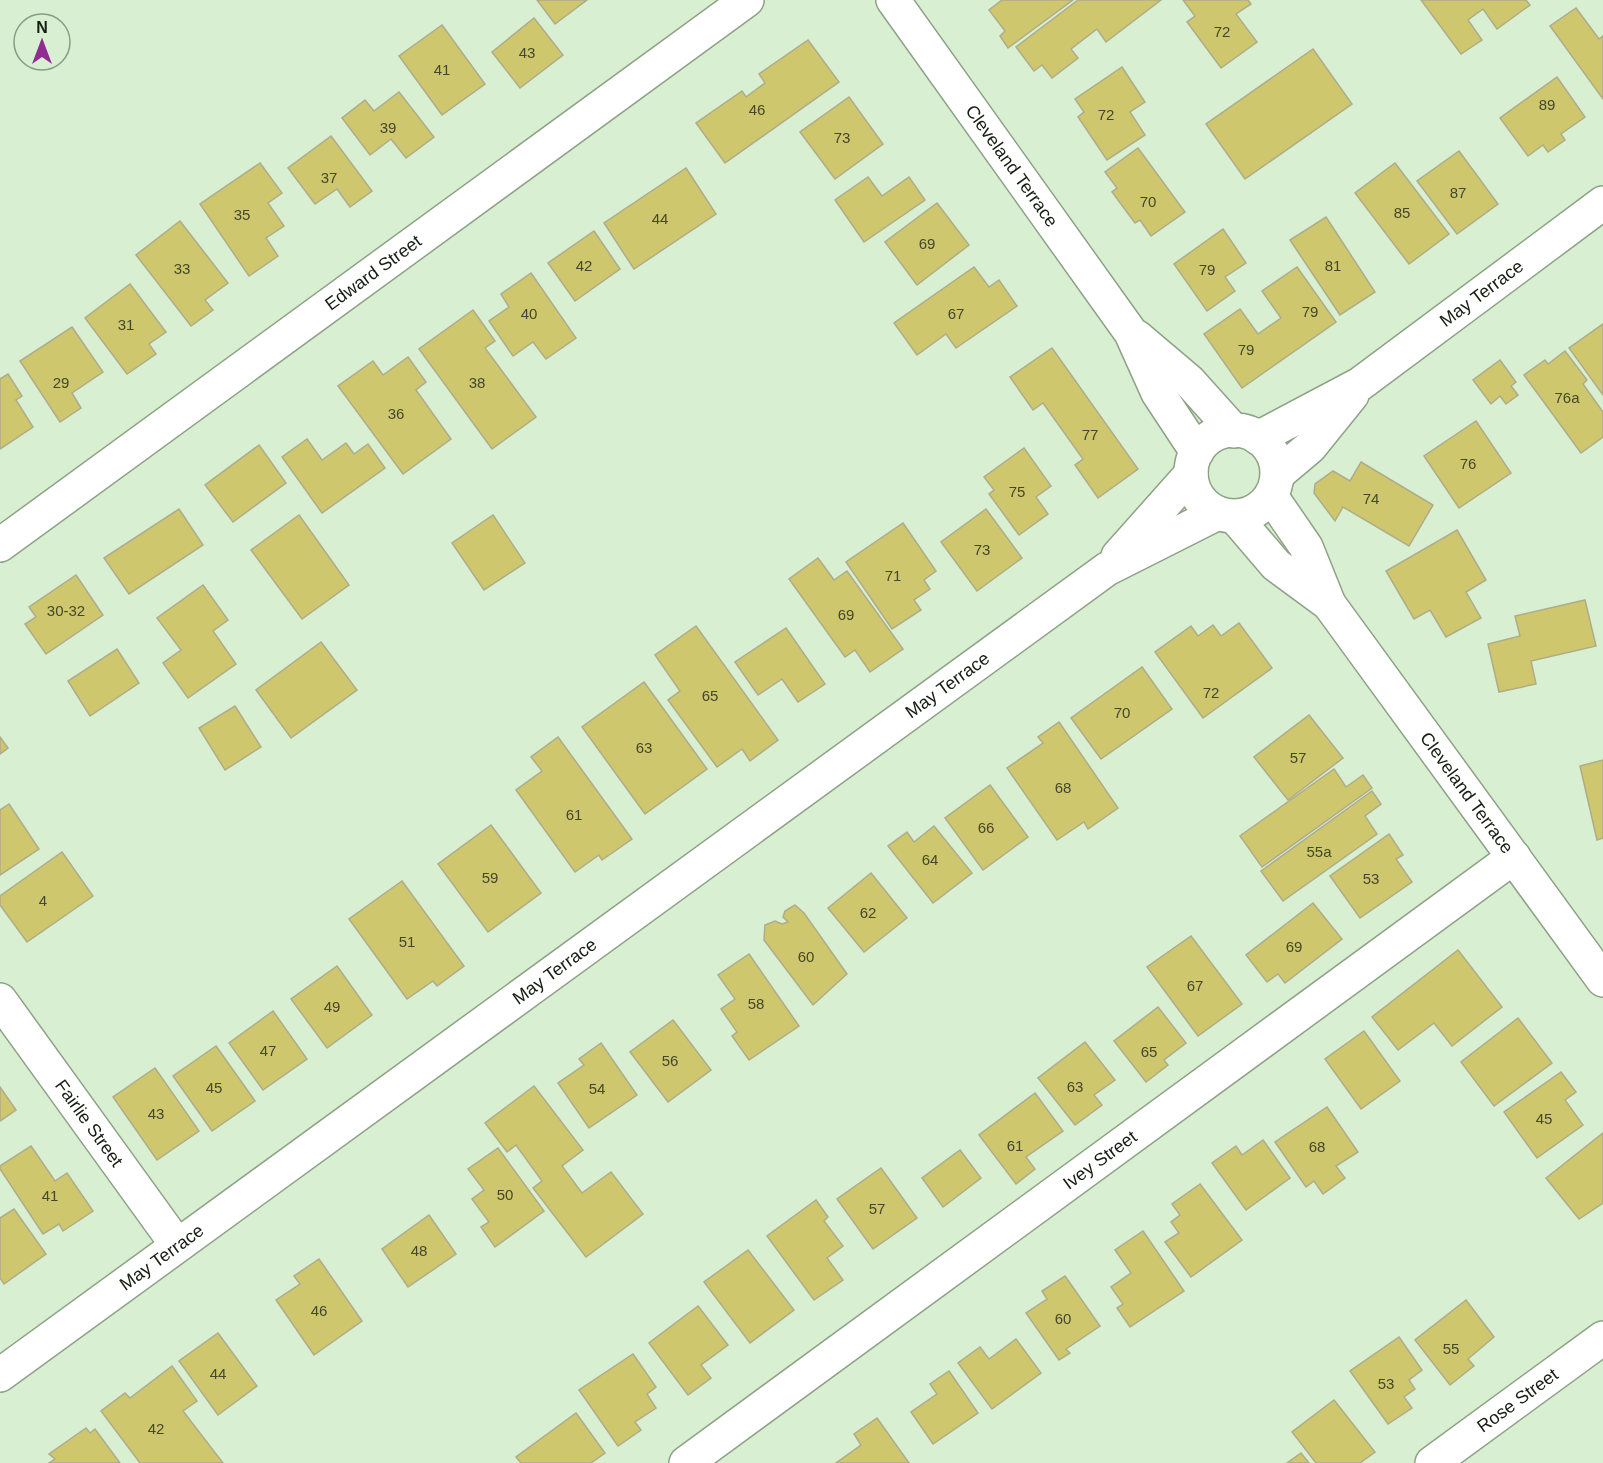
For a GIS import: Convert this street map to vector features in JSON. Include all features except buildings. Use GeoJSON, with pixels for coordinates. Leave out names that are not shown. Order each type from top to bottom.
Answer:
{"type":"FeatureCollection","features":[{"type":"Feature","properties":{"kind":"street","name":"Edward Street"},"geometry":{"type":"LineString","coordinates":[[0,545],[747,0]]}},
{"type":"Feature","properties":{"kind":"street","name":"Cleveland Terrace"},"geometry":{"type":"LineString","coordinates":[[893,0],[1131,333],[1158,393],[1194,463]]}},
{"type":"Feature","properties":{"kind":"street","name":"May Terrace"},"geometry":{"type":"LineString","coordinates":[[1246,434],[1360,384],[1603,203]]}},
{"type":"Feature","properties":{"kind":"street","name":"Cleveland Terrace"},"geometry":{"type":"LineString","coordinates":[[1131,333],[1189,381],[1246,434]]}},
{"type":"Feature","properties":{"kind":"street","name":"May Terrace"},"geometry":{"type":"LineString","coordinates":[[1274,485],[1310,447],[1360,384]]}},
{"type":"Feature","properties":{"kind":"street"},"geometry":{"type":"LineString","coordinates":[[1246,434],[1269,448],[1275,460],[1274,485],[1262,506],[1249,514],[1226,515],[1207,507],[1199,498],[1193,486],[1194,463],[1213,436],[1246,434]]}},
{"type":"Feature","properties":{"kind":"street","name":"May Terrace"},"geometry":{"type":"LineString","coordinates":[[1107,569],[1194,463]]}},
{"type":"Feature","properties":{"kind":"street","name":"Cleveland Terrace"},"geometry":{"type":"LineString","coordinates":[[1274,485],[1306,547],[1329,604],[1603,980]]}},
{"type":"Feature","properties":{"kind":"street","name":"Cleveland Terrace"},"geometry":{"type":"LineString","coordinates":[[1226,515],[1276,565],[1329,604]]}},
{"type":"Feature","properties":{"kind":"street","name":"May Terrace"},"geometry":{"type":"LineString","coordinates":[[0,1375],[1107,569],[1226,515]]}},
{"type":"Feature","properties":{"kind":"street","name":"Ivey Street"},"geometry":{"type":"LineString","coordinates":[[686,1463],[1514,858]]}},
{"type":"Feature","properties":{"kind":"street","name":"Fairlie Street"},"geometry":{"type":"LineString","coordinates":[[0,1000],[177,1245]]}},
{"type":"Feature","properties":{"kind":"street","name":"Rose Street"},"geometry":{"type":"LineString","coordinates":[[1432,1463],[1603,1338]]}}]}
